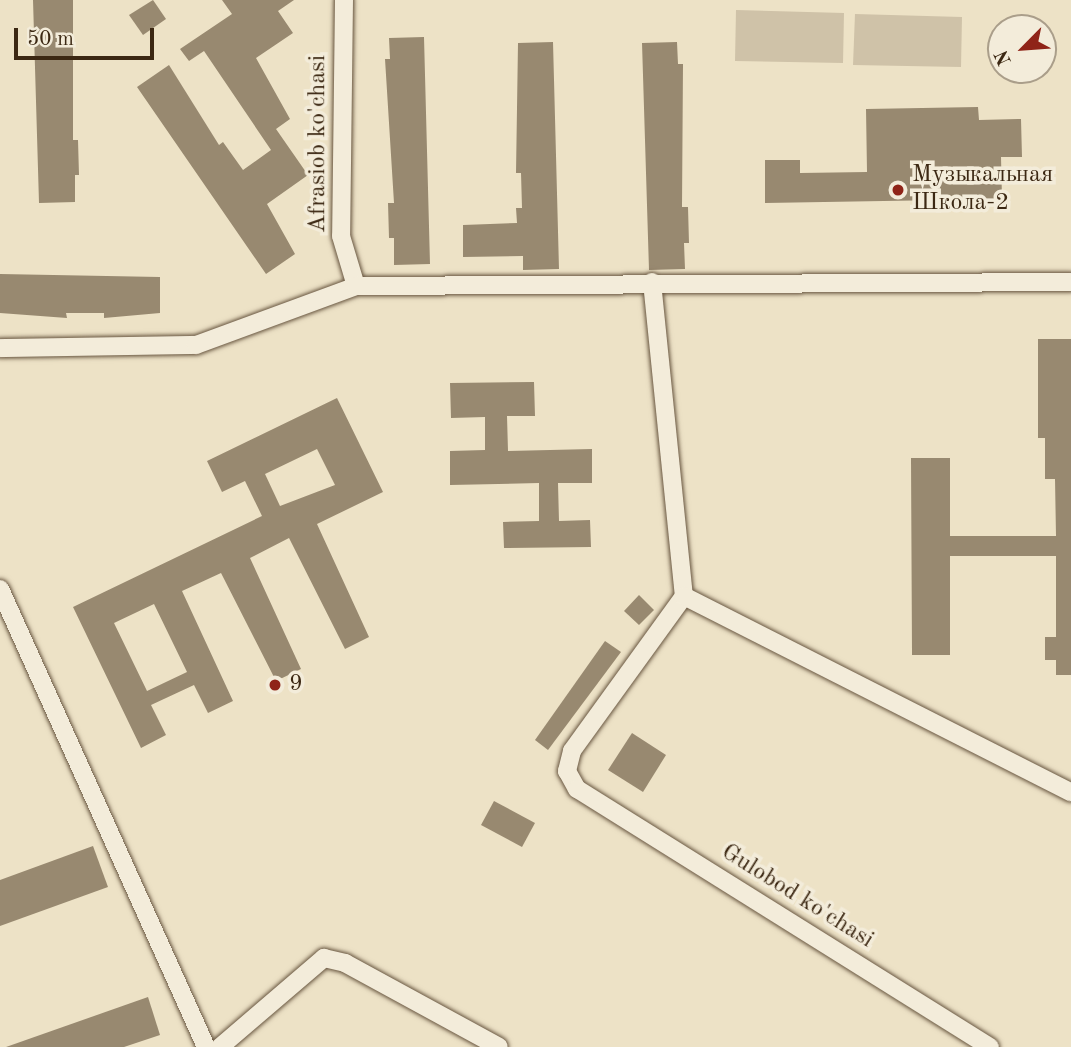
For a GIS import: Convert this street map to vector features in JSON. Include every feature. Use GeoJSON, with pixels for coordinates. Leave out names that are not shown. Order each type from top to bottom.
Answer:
{"type":"FeatureCollection","features":[{"type":"Feature","properties":{"kind":"street","name":"Afrasiob ko'chasi"},"geometry":{"type":"LineString","coordinates":[[344,0],[341,236],[356,286]]}},
{"type":"Feature","properties":{"kind":"street"},"geometry":{"type":"LineString","coordinates":[[652,282],[684,596],[1071,792]]}},
{"type":"Feature","properties":{"kind":"street"},"geometry":{"type":"LineString","coordinates":[[0,348],[196,345],[356,286],[652,282],[1071,282]]}},
{"type":"Feature","properties":{"kind":"street"},"geometry":{"type":"LineString","coordinates":[[0,589],[206,1047]]}},
{"type":"Feature","properties":{"kind":"street","name":"Gulobod ko'chasi"},"geometry":{"type":"LineString","coordinates":[[684,596],[572,751],[567,771],[577,789],[990,1047]]}},
{"type":"Feature","properties":{"kind":"street"},"geometry":{"type":"LineString","coordinates":[[220,1047],[324,958],[345,963],[499,1047]]}},
{"type":"Feature","properties":{"kind":"shaded area"},"geometry":{"type":"Polygon","coordinates":[[[736,10],[844,13],[843,63],[735,61],[736,10]]]}},
{"type":"Feature","properties":{"kind":"shaded area"},"geometry":{"type":"Polygon","coordinates":[[[855,14],[962,17],[961,67],[853,65],[855,14]]]}},
{"type":"Feature","properties":{"kind":"building"},"geometry":{"type":"Polygon","coordinates":[[[33,0],[73,0],[73,140],[78,140],[79,175],[75,175],[75,202],[39,203],[33,0]]]}},
{"type":"Feature","properties":{"kind":"building"},"geometry":{"type":"Polygon","coordinates":[[[153,0],[166,19],[143,35],[129,15],[153,0]]]}},
{"type":"Feature","properties":{"kind":"building"},"geometry":{"type":"Polygon","coordinates":[[[222,0],[294,0],[278,11],[293,33],[256,58],[290,119],[276,129],[308,175],[267,204],[295,254],[266,274],[137,87],[169,65],[219,145],[223,142],[243,170],[271,150],[204,51],[189,61],[180,49],[232,14],[222,0]]]}},
{"type":"Feature","properties":{"kind":"building"},"geometry":{"type":"Polygon","coordinates":[[[424,37],[430,264],[394,265],[394,238],[389,238],[388,203],[394,203],[385,59],[390,59],[389,38],[424,37]]]}},
{"type":"Feature","properties":{"kind":"building"},"geometry":{"type":"Polygon","coordinates":[[[553,42],[559,269],[523,270],[523,256],[463,257],[463,225],[517,223],[516,208],[522,208],[521,173],[516,173],[518,43],[553,42]]]}},
{"type":"Feature","properties":{"kind":"building"},"geometry":{"type":"Polygon","coordinates":[[[677,42],[678,64],[683,64],[682,207],[688,207],[689,243],[684,243],[685,269],[649,270],[642,43],[677,42]]]}},
{"type":"Feature","properties":{"kind":"building"},"geometry":{"type":"Polygon","coordinates":[[[978,107],[979,120],[1021,119],[1022,157],[1001,157],[1002,199],[765,203],[765,160],[800,160],[800,173],[867,172],[866,109],[978,107]]]}},
{"type":"Feature","properties":{"kind":"building"},"geometry":{"type":"Polygon","coordinates":[[[0,274],[160,277],[160,313],[104,318],[104,313],[66,313],[67,318],[0,313],[0,274]]]}},
{"type":"Feature","properties":{"kind":"building"},"geometry":{"type":"Polygon","coordinates":[[[1038,339],[1071,339],[1071,675],[1056,675],[1056,660],[1045,660],[1045,637],[1056,637],[1056,556],[950,556],[950,655],[912,655],[911,458],[950,458],[950,536],[1056,536],[1055,479],[1045,479],[1045,438],[1038,438],[1038,339]]]}},
{"type":"Feature","properties":{"kind":"building"},"geometry":{"type":"Polygon","coordinates":[[[534,382],[535,416],[507,416],[508,451],[592,449],[592,483],[558,483],[559,521],[590,520],[591,547],[504,548],[503,522],[539,521],[539,483],[450,485],[450,451],[485,450],[485,417],[451,418],[450,383],[534,382]]]}},
{"type":"Feature","properties":{"kind":"building"},"geometry":{"type":"Polygon","coordinates":[[[337,398],[383,492],[317,524],[369,637],[345,649],[289,538],[250,558],[301,669],[276,681],[221,573],[182,591],[233,701],[208,713],[194,685],[151,705],[166,735],[141,748],[73,607],[262,516],[245,481],[222,492],[207,461],[337,398]],[[317,449],[265,474],[280,506],[335,485],[317,449]],[[154,604],[114,623],[147,691],[187,672],[154,604]]]}},
{"type":"Feature","properties":{"kind":"building"},"geometry":{"type":"Polygon","coordinates":[[[639,595],[654,610],[639,625],[624,611],[639,595]]]}},
{"type":"Feature","properties":{"kind":"building"},"geometry":{"type":"Polygon","coordinates":[[[605,641],[621,652],[548,750],[535,740],[605,641]]]}},
{"type":"Feature","properties":{"kind":"building"},"geometry":{"type":"Polygon","coordinates":[[[632,733],[666,755],[643,792],[608,770],[632,733]]]}},
{"type":"Feature","properties":{"kind":"building"},"geometry":{"type":"Polygon","coordinates":[[[494,801],[535,823],[522,847],[481,825],[494,801]]]}},
{"type":"Feature","properties":{"kind":"building"},"geometry":{"type":"Polygon","coordinates":[[[93,846],[108,887],[0,926],[0,880],[93,846]]]}},
{"type":"Feature","properties":{"kind":"building"},"geometry":{"type":"Polygon","coordinates":[[[148,997],[160,1035],[124,1047],[6,1047],[148,997]]]}},
{"type":"Feature","properties":{"kind":"place","name":"Музыкальная Школа-2"},"geometry":{"type":"Point","coordinates":[898,190]}},
{"type":"Feature","properties":{"kind":"place","name":"9"},"geometry":{"type":"Point","coordinates":[275,685]}}]}
